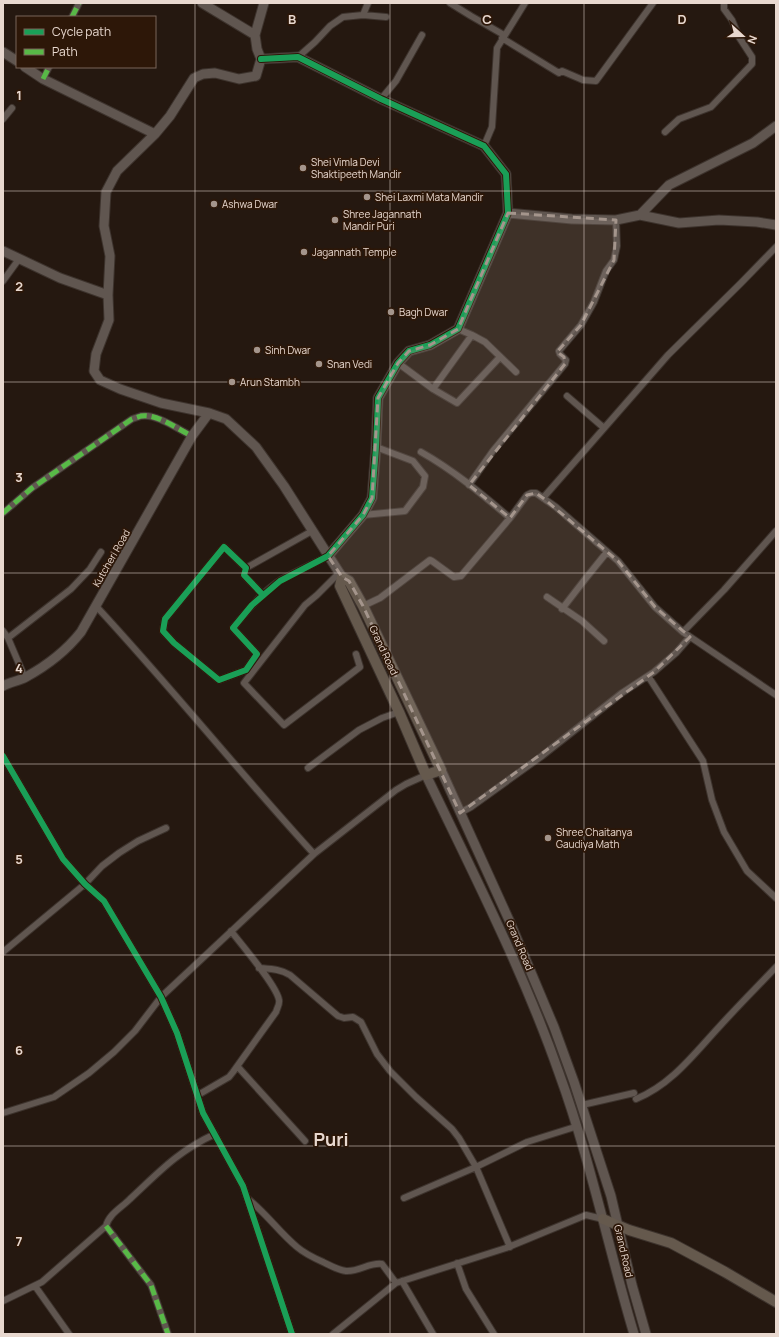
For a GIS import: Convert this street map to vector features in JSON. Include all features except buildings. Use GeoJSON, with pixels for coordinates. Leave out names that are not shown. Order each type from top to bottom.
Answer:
{"type":"FeatureCollection","features":[{"type":"Feature","properties":{"kind":"main road"},"geometry":{"type":"LineString","coordinates":[[202,3],[255,35]]}},
{"type":"Feature","properties":{"kind":"main road"},"geometry":{"type":"LineString","coordinates":[[3,251],[60,278],[108,295],[110,256],[104,226],[106,192],[117,171],[155,134],[170,116],[194,78],[203,74],[215,73],[239,79],[256,76],[261,59],[257,49],[255,35],[264,3]]}},
{"type":"Feature","properties":{"kind":"main road"},"geometry":{"type":"LineString","coordinates":[[3,52],[16,60]]}},
{"type":"Feature","properties":{"kind":"main road"},"geometry":{"type":"LineString","coordinates":[[261,59],[298,57],[381,99],[484,146],[506,174],[508,213],[458,329],[430,344],[409,351],[398,363],[378,398],[372,498],[364,515],[328,556]]}},
{"type":"Feature","properties":{"kind":"main road"},"geometry":{"type":"LineString","coordinates":[[26,68],[43,79],[155,134]]}},
{"type":"Feature","properties":{"kind":"main road"},"geometry":{"type":"LineString","coordinates":[[640,215],[669,185],[753,143],[776,126]]}},
{"type":"Feature","properties":{"kind":"main road"},"geometry":{"type":"LineString","coordinates":[[508,213],[572,219],[616,220],[640,215],[680,223],[719,220],[757,222],[776,225]]}},
{"type":"Feature","properties":{"kind":"main road","name":"Grand Road"},"geometry":{"type":"LineString","coordinates":[[108,295],[109,320],[96,354],[94,371],[100,380],[120,389],[161,403],[209,413],[226,419],[256,447],[284,486],[341,575],[349,580],[363,606],[441,770],[509,920],[557,1034],[582,1105],[611,1196],[632,1285],[646,1334]]}},
{"type":"Feature","properties":{"kind":"main road","name":"Kutcheri Road"},"geometry":{"type":"LineString","coordinates":[[3,686],[25,678],[56,658],[81,632],[192,436],[209,413]]}},
{"type":"Feature","properties":{"kind":"main road","name":"Grand Road"},"geometry":{"type":"LineString","coordinates":[[341,575],[340,586],[399,712],[426,775],[491,910],[531,998],[578,1126],[634,1334]]}},
{"type":"Feature","properties":{"kind":"main road"},"geometry":{"type":"LineString","coordinates":[[426,775],[441,770]]}},
{"type":"Feature","properties":{"kind":"main road"},"geometry":{"type":"LineString","coordinates":[[603,1218],[618,1225],[671,1243],[776,1302]]}},
{"type":"Feature","properties":{"kind":"street"},"geometry":{"type":"LineString","coordinates":[[72,16],[79,3]]}},
{"type":"Feature","properties":{"kind":"street"},"geometry":{"type":"LineString","coordinates":[[362,15],[368,3]]}},
{"type":"Feature","properties":{"kind":"street"},"geometry":{"type":"LineString","coordinates":[[450,3],[559,73],[562,71],[583,80],[596,81],[653,3]]}},
{"type":"Feature","properties":{"kind":"street"},"geometry":{"type":"LineString","coordinates":[[484,146],[492,127],[495,60],[497,48],[503,36],[525,3]]}},
{"type":"Feature","properties":{"kind":"street"},"geometry":{"type":"LineString","coordinates":[[665,132],[679,119],[711,107],[752,64],[752,57],[739,37],[732,20],[724,9],[724,3]]}},
{"type":"Feature","properties":{"kind":"street"},"geometry":{"type":"LineString","coordinates":[[298,57],[330,26],[343,17],[362,15],[386,17]]}},
{"type":"Feature","properties":{"kind":"street"},"geometry":{"type":"LineString","coordinates":[[381,99],[396,82],[422,34]]}},
{"type":"Feature","properties":{"kind":"street"},"geometry":{"type":"LineString","coordinates":[[43,79],[48,68]]}},
{"type":"Feature","properties":{"kind":"street"},"geometry":{"type":"LineString","coordinates":[[3,119],[12,108]]}},
{"type":"Feature","properties":{"kind":"street"},"geometry":{"type":"LineString","coordinates":[[469,484],[493,451],[565,364],[566,360],[559,351],[580,325],[594,302],[606,271],[614,260],[617,246],[616,220]]}},
{"type":"Feature","properties":{"kind":"street"},"geometry":{"type":"LineString","coordinates":[[543,498],[668,355],[741,284],[776,247]]}},
{"type":"Feature","properties":{"kind":"street"},"geometry":{"type":"LineString","coordinates":[[3,281],[19,259]]}},
{"type":"Feature","properties":{"kind":"street"},"geometry":{"type":"LineString","coordinates":[[458,329],[485,342],[516,372]]}},
{"type":"Feature","properties":{"kind":"street"},"geometry":{"type":"LineString","coordinates":[[433,389],[472,335]]}},
{"type":"Feature","properties":{"kind":"street"},"geometry":{"type":"LineString","coordinates":[[398,363],[433,389],[457,403],[500,357]]}},
{"type":"Feature","properties":{"kind":"street"},"geometry":{"type":"LineString","coordinates":[[567,396],[604,428]]}},
{"type":"Feature","properties":{"kind":"street"},"geometry":{"type":"LineString","coordinates":[[3,513],[32,488],[132,419],[142,416],[150,416],[162,420],[192,436]]}},
{"type":"Feature","properties":{"kind":"street"},"geometry":{"type":"LineString","coordinates":[[364,515],[405,511],[423,487],[425,476],[413,461],[376,447]]}},
{"type":"Feature","properties":{"kind":"street"},"geometry":{"type":"LineString","coordinates":[[421,452],[445,466],[510,518]]}},
{"type":"Feature","properties":{"kind":"street"},"geometry":{"type":"LineString","coordinates":[[363,606],[380,598],[430,560],[454,577],[461,576],[510,518],[527,495],[530,493],[536,493],[556,507],[618,561],[655,607],[683,632],[776,695]]}},
{"type":"Feature","properties":{"kind":"street"},"geometry":{"type":"LineString","coordinates":[[263,596],[244,575],[246,568],[312,531]]}},
{"type":"Feature","properties":{"kind":"street"},"geometry":{"type":"LineString","coordinates":[[683,632],[724,590],[776,531]]}},
{"type":"Feature","properties":{"kind":"street"},"geometry":{"type":"LineString","coordinates":[[246,568],[224,547],[165,620],[163,631],[174,643],[220,680],[246,670],[257,654],[233,628],[252,605],[280,581],[328,556]]}},
{"type":"Feature","properties":{"kind":"street"},"geometry":{"type":"LineString","coordinates":[[8,638],[72,589],[90,569],[101,552]]}},
{"type":"Feature","properties":{"kind":"street"},"geometry":{"type":"LineString","coordinates":[[562,609],[608,552]]}},
{"type":"Feature","properties":{"kind":"street"},"geometry":{"type":"LineString","coordinates":[[341,575],[305,605],[244,683],[284,725],[360,667],[356,654]]}},
{"type":"Feature","properties":{"kind":"street"},"geometry":{"type":"LineString","coordinates":[[547,597],[562,609],[582,621],[604,641]]}},
{"type":"Feature","properties":{"kind":"street"},"geometry":{"type":"LineString","coordinates":[[96,606],[193,714],[259,793],[314,854]]}},
{"type":"Feature","properties":{"kind":"street"},"geometry":{"type":"LineString","coordinates":[[3,631],[8,638],[25,678]]}},
{"type":"Feature","properties":{"kind":"street"},"geometry":{"type":"LineString","coordinates":[[460,813],[471,807],[542,756],[606,705],[648,676],[666,662],[690,637]]}},
{"type":"Feature","properties":{"kind":"street"},"geometry":{"type":"LineString","coordinates":[[648,676],[703,761],[712,800],[724,832],[747,872],[776,898]]}},
{"type":"Feature","properties":{"kind":"street"},"geometry":{"type":"LineString","coordinates":[[308,768],[359,730],[382,718],[399,712]]}},
{"type":"Feature","properties":{"kind":"street"},"geometry":{"type":"LineString","coordinates":[[3,756],[63,859],[85,884],[104,901],[161,997],[177,1033],[203,1112],[243,1186],[292,1334]]}},
{"type":"Feature","properties":{"kind":"street"},"geometry":{"type":"LineString","coordinates":[[3,1113],[54,1097],[89,1073],[114,1052],[135,1031],[161,997],[314,854],[396,790],[426,775]]}},
{"type":"Feature","properties":{"kind":"street"},"geometry":{"type":"LineString","coordinates":[[3,952],[85,884],[102,866],[119,853],[166,828]]}},
{"type":"Feature","properties":{"kind":"street"},"geometry":{"type":"LineString","coordinates":[[198,1095],[229,1077],[238,1067],[276,1012],[279,1005],[277,994],[260,968],[231,931]]}},
{"type":"Feature","properties":{"kind":"street"},"geometry":{"type":"LineString","coordinates":[[582,1105],[651,1093],[664,1084],[685,1064],[776,967]]}},
{"type":"Feature","properties":{"kind":"street"},"geometry":{"type":"LineString","coordinates":[[260,968],[283,971],[290,975],[338,1016],[344,1018],[353,1017],[361,1022],[382,1062],[416,1098],[452,1129],[467,1150],[476,1167],[510,1247]]}},
{"type":"Feature","properties":{"kind":"street"},"geometry":{"type":"LineString","coordinates":[[238,1067],[305,1141]]}},
{"type":"Feature","properties":{"kind":"street"},"geometry":{"type":"LineString","coordinates":[[404,1198],[476,1167],[527,1142],[578,1126]]}},
{"type":"Feature","properties":{"kind":"street"},"geometry":{"type":"LineString","coordinates":[[3,1301],[42,1282],[106,1226],[108,1218],[130,1200],[155,1175],[182,1152],[215,1134]]}},
{"type":"Feature","properties":{"kind":"street"},"geometry":{"type":"LineString","coordinates":[[247,1198],[257,1206],[278,1230],[298,1248],[338,1270],[356,1270],[377,1263],[382,1264],[399,1282],[433,1334]]}},
{"type":"Feature","properties":{"kind":"street"},"geometry":{"type":"LineString","coordinates":[[333,1334],[399,1282],[510,1247],[586,1215],[603,1218]]}},
{"type":"Feature","properties":{"kind":"street"},"geometry":{"type":"LineString","coordinates":[[106,1226],[151,1285],[168,1334]]}},
{"type":"Feature","properties":{"kind":"street"},"geometry":{"type":"LineString","coordinates":[[457,1263],[466,1289],[494,1334]]}},
{"type":"Feature","properties":{"kind":"street"},"geometry":{"type":"LineString","coordinates":[[34,1286],[69,1334]]}},
{"type":"Feature","properties":{"kind":"highlighted area"},"geometry":{"type":"Polygon","coordinates":[[[508,213],[616,220],[614,260],[581,325],[557,352],[564,357],[565,364],[469,485],[510,518],[527,495],[536,493],[618,561],[655,607],[690,637],[654,672],[460,813],[363,606],[349,581],[342,577],[328,556],[363,515],[372,498],[378,398],[398,363],[409,351],[430,345],[458,329],[508,213]]]}},
{"type":"Feature","properties":{"kind":"marked path"},"geometry":{"type":"LineString","coordinates":[[72,16],[79,3]]}},
{"type":"Feature","properties":{"kind":"marked path"},"geometry":{"type":"LineString","coordinates":[[43,79],[48,68]]}},
{"type":"Feature","properties":{"kind":"marked path"},"geometry":{"type":"LineString","coordinates":[[3,513],[32,488],[132,419],[141,416],[153,417],[160,419],[192,436]]}},
{"type":"Feature","properties":{"kind":"marked path"},"geometry":{"type":"LineString","coordinates":[[106,1226],[151,1285],[168,1334]]}},
{"type":"Feature","properties":{"kind":"cycle path"},"geometry":{"type":"LineString","coordinates":[[261,59],[298,57],[381,99],[484,146],[506,174],[508,213],[458,329],[430,345],[409,351],[398,363],[378,398],[372,498],[363,515],[328,556],[280,581],[252,605],[233,628],[257,654],[246,670],[219,680],[174,643],[163,631],[165,619],[224,547],[246,568],[244,575],[263,595]]}},
{"type":"Feature","properties":{"kind":"cycle path"},"geometry":{"type":"LineString","coordinates":[[3,756],[63,859],[85,884],[104,901],[161,997],[177,1033],[203,1113],[243,1186],[292,1334]]}},
{"type":"Feature","properties":{"kind":"place","name":"Shei Vimla Devi Shaktipeeth Mandir"},"geometry":{"type":"Point","coordinates":[303,168]}},
{"type":"Feature","properties":{"kind":"place","name":"Shei Laxmi Mata Mandir"},"geometry":{"type":"Point","coordinates":[367,197]}},
{"type":"Feature","properties":{"kind":"place","name":"Ashwa Dwar"},"geometry":{"type":"Point","coordinates":[214,204]}},
{"type":"Feature","properties":{"kind":"place","name":"Shree Jagannath Mandir Puri"},"geometry":{"type":"Point","coordinates":[335,220]}},
{"type":"Feature","properties":{"kind":"place","name":"Jagannath Temple"},"geometry":{"type":"Point","coordinates":[304,252]}},
{"type":"Feature","properties":{"kind":"place","name":"Bagh Dwar"},"geometry":{"type":"Point","coordinates":[391,312]}},
{"type":"Feature","properties":{"kind":"place","name":"Sinh Dwar"},"geometry":{"type":"Point","coordinates":[257,350]}},
{"type":"Feature","properties":{"kind":"place","name":"Snan Vedi"},"geometry":{"type":"Point","coordinates":[319,364]}},
{"type":"Feature","properties":{"kind":"place","name":"Arun Stambh"},"geometry":{"type":"Point","coordinates":[232,382]}},
{"type":"Feature","properties":{"kind":"place","name":"Shree Chaitanya Gaudiya Math"},"geometry":{"type":"Point","coordinates":[548,838]}},
{"type":"Feature","properties":{"kind":"district","name":"Puri"},"geometry":{"type":"Point","coordinates":[331,1139]}}]}
